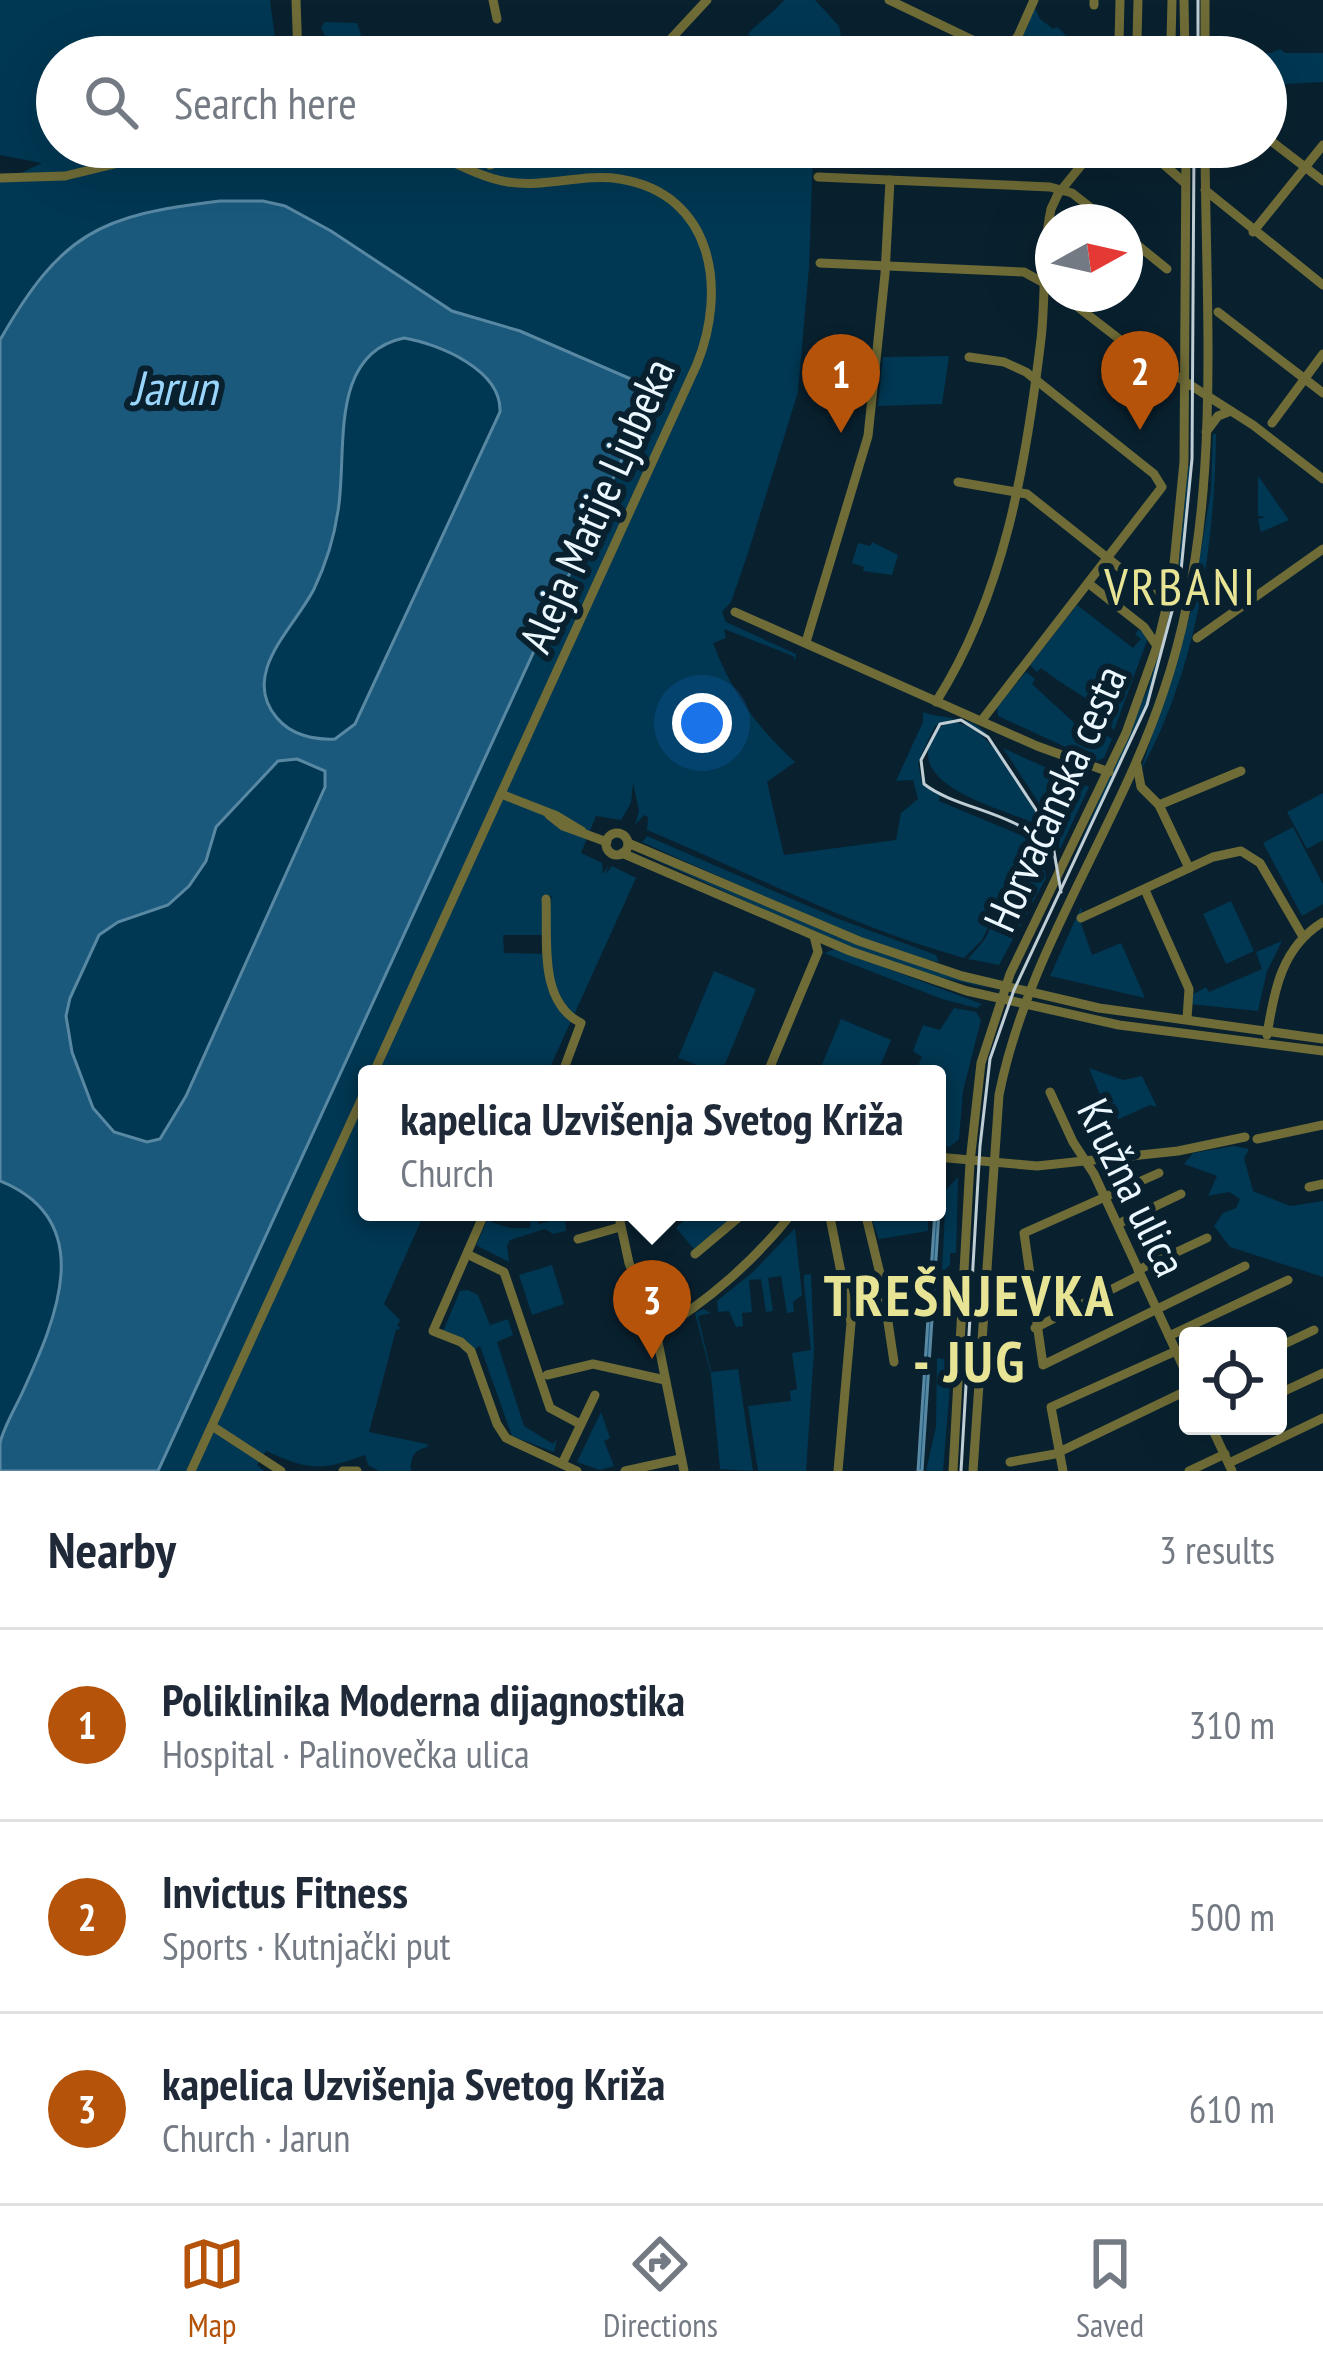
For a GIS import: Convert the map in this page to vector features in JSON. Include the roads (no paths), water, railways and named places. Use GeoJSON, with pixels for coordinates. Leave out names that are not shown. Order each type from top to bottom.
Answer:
{"type":"FeatureCollection","features":[{"type":"Feature","properties":{"kind":"street"},"geometry":{"type":"LineString","coordinates":[[296,0],[297,36]]}},
{"type":"Feature","properties":{"kind":"street"},"geometry":{"type":"LineString","coordinates":[[493,0],[497,19]]}},
{"type":"Feature","properties":{"kind":"street"},"geometry":{"type":"LineString","coordinates":[[674,36],[707,0]]}},
{"type":"Feature","properties":{"kind":"street"},"geometry":{"type":"LineString","coordinates":[[889,0],[962,36]]}},
{"type":"Feature","properties":{"kind":"street"},"geometry":{"type":"LineString","coordinates":[[1018,36],[1034,0]]}},
{"type":"Feature","properties":{"kind":"street"},"geometry":{"type":"LineString","coordinates":[[1118,36],[1120,0]]}},
{"type":"Feature","properties":{"kind":"street"},"geometry":{"type":"LineString","coordinates":[[1137,36],[1138,0]]}},
{"type":"Feature","properties":{"kind":"street"},"geometry":{"type":"LineString","coordinates":[[1171,36],[1172,0]]}},
{"type":"Feature","properties":{"kind":"street"},"geometry":{"type":"LineString","coordinates":[[1184,0],[1185,36]]}},
{"type":"Feature","properties":{"kind":"street"},"geometry":{"type":"LineString","coordinates":[[1204,36],[1205,0]]}},
{"type":"Feature","properties":{"kind":"street"},"geometry":{"type":"LineString","coordinates":[[1253,232],[1323,146]]}},
{"type":"Feature","properties":{"kind":"street"},"geometry":{"type":"LineString","coordinates":[[1287,153],[1323,181]]}},
{"type":"Feature","properties":{"kind":"street"},"geometry":{"type":"LineString","coordinates":[[0,178],[65,176],[98,168]]}},
{"type":"Feature","properties":{"kind":"street","name":"Aleja Matije Ljubeka"},"geometry":{"type":"LineString","coordinates":[[377,1065],[706,343],[714,299],[707,253],[693,226],[672,202],[654,191],[606,178],[504,182],[471,168]]}},
{"type":"Feature","properties":{"kind":"street"},"geometry":{"type":"LineString","coordinates":[[1052,204],[1079,168]]}},
{"type":"Feature","properties":{"kind":"street"},"geometry":{"type":"LineString","coordinates":[[1170,168],[1186,183]]}},
{"type":"Feature","properties":{"kind":"street","name":"Horvaćanska cesta"},"geometry":{"type":"LineString","coordinates":[[953,1471],[975,1090],[1002,993],[1109,772],[1143,691],[1163,623],[1182,503],[1186,168]]}},
{"type":"Feature","properties":{"kind":"street","name":"Horvaćanska cesta"},"geometry":{"type":"LineString","coordinates":[[973,1471],[999,1095],[1023,1005],[1137,761],[1184,624],[1204,496],[1205,168]]}},
{"type":"Feature","properties":{"kind":"street"},"geometry":{"type":"LineString","coordinates":[[818,177],[1062,190],[1086,204]]}},
{"type":"Feature","properties":{"kind":"street"},"geometry":{"type":"LineString","coordinates":[[806,642],[868,436],[890,180]]}},
{"type":"Feature","properties":{"kind":"street"},"geometry":{"type":"LineString","coordinates":[[1205,190],[1323,285]]}},
{"type":"Feature","properties":{"kind":"street"},"geometry":{"type":"LineString","coordinates":[[1205,225],[1215,214],[1226,211]]}},
{"type":"Feature","properties":{"kind":"street"},"geometry":{"type":"LineString","coordinates":[[1143,249],[1167,268]]}},
{"type":"Feature","properties":{"kind":"street"},"geometry":{"type":"LineString","coordinates":[[820,262],[1024,272],[1035,278]]}},
{"type":"Feature","properties":{"kind":"street"},"geometry":{"type":"LineString","coordinates":[[936,702],[995,574],[1018,493],[1045,312]]}},
{"type":"Feature","properties":{"kind":"street"},"geometry":{"type":"LineString","coordinates":[[1084,312],[1323,478]]}},
{"type":"Feature","properties":{"kind":"street"},"geometry":{"type":"LineString","coordinates":[[1218,312],[1323,393]]}},
{"type":"Feature","properties":{"kind":"street"},"geometry":{"type":"LineString","coordinates":[[1159,362],[1184,348]]}},
{"type":"Feature","properties":{"kind":"street"},"geometry":{"type":"LineString","coordinates":[[1272,423],[1323,355]]}},
{"type":"Feature","properties":{"kind":"street"},"geometry":{"type":"LineString","coordinates":[[969,357],[1004,362],[1035,379],[1161,480],[1161,490],[982,720]]}},
{"type":"Feature","properties":{"kind":"street"},"geometry":{"type":"LineString","coordinates":[[1206,432],[1217,416],[1232,411]]}},
{"type":"Feature","properties":{"kind":"street"},"geometry":{"type":"LineString","coordinates":[[958,482],[1027,494],[1154,595]]}},
{"type":"Feature","properties":{"kind":"street"},"geometry":{"type":"LineString","coordinates":[[1197,638],[1323,549]]}},
{"type":"Feature","properties":{"kind":"street"},"geometry":{"type":"LineString","coordinates":[[1088,584],[1144,627],[1157,646]]}},
{"type":"Feature","properties":{"kind":"street"},"geometry":{"type":"LineString","coordinates":[[735,612],[936,702],[1109,772]]}},
{"type":"Feature","properties":{"kind":"street"},"geometry":{"type":"LineString","coordinates":[[1144,627],[1163,623]]}},
{"type":"Feature","properties":{"kind":"street"},"geometry":{"type":"LineString","coordinates":[[1137,761],[1141,787],[1159,806],[1189,868]]}},
{"type":"Feature","properties":{"kind":"street"},"geometry":{"type":"LineString","coordinates":[[1159,806],[1241,771]]}},
{"type":"Feature","properties":{"kind":"street"},"geometry":{"type":"LineString","coordinates":[[1121,794],[1141,787]]}},
{"type":"Feature","properties":{"kind":"street"},"geometry":{"type":"LineString","coordinates":[[501,794],[607,842],[611,852],[625,848],[1023,1005],[1119,1025],[1323,1039]]}},
{"type":"Feature","properties":{"kind":"street"},"geometry":{"type":"LineString","coordinates":[[607,842],[620,833],[625,848],[814,936],[929,980],[1187,1019],[1323,1051]]}},
{"type":"Feature","properties":{"kind":"street"},"geometry":{"type":"LineString","coordinates":[[1081,919],[1235,851],[1250,854],[1260,863],[1302,935]]}},
{"type":"Feature","properties":{"kind":"street"},"geometry":{"type":"LineString","coordinates":[[1145,890],[1186,981],[1187,1019]]}},
{"type":"Feature","properties":{"kind":"street"},"geometry":{"type":"LineString","coordinates":[[546,899],[553,991],[561,1009],[581,1022],[560,1065]]}},
{"type":"Feature","properties":{"kind":"street"},"geometry":{"type":"LineString","coordinates":[[1266,1038],[1284,964],[1302,935],[1323,922]]}},
{"type":"Feature","properties":{"kind":"street"},"geometry":{"type":"LineString","coordinates":[[770,1065],[818,952],[814,936]]}},
{"type":"Feature","properties":{"kind":"street"},"geometry":{"type":"LineString","coordinates":[[818,952],[833,944]]}},
{"type":"Feature","properties":{"kind":"street","name":"Kružna ulica"},"geometry":{"type":"LineString","coordinates":[[1050,1092],[1106,1199],[1179,1358]]}},
{"type":"Feature","properties":{"kind":"street"},"geometry":{"type":"LineString","coordinates":[[191,1471],[358,1107]]}},
{"type":"Feature","properties":{"kind":"street"},"geometry":{"type":"LineString","coordinates":[[946,1158],[1037,1166],[1178,1151],[1323,1125]]}},
{"type":"Feature","properties":{"kind":"street"},"geometry":{"type":"LineString","coordinates":[[1159,1173],[1024,1233],[1043,1366],[1245,1266]]}},
{"type":"Feature","properties":{"kind":"street"},"geometry":{"type":"LineString","coordinates":[[1309,1187],[1323,1184]]}},
{"type":"Feature","properties":{"kind":"street"},"geometry":{"type":"LineString","coordinates":[[1118,1224],[1181,1194]]}},
{"type":"Feature","properties":{"kind":"street"},"geometry":{"type":"LineString","coordinates":[[481,1221],[433,1331],[469,1348],[496,1424],[506,1438],[578,1471]]}},
{"type":"Feature","properties":{"kind":"street"},"geometry":{"type":"LineString","coordinates":[[619,1221],[656,1332],[682,1465],[625,1471]]}},
{"type":"Feature","properties":{"kind":"street"},"geometry":{"type":"LineString","coordinates":[[695,1254],[734,1221]]}},
{"type":"Feature","properties":{"kind":"street"},"geometry":{"type":"LineString","coordinates":[[656,1332],[706,1298],[787,1221]]}},
{"type":"Feature","properties":{"kind":"street"},"geometry":{"type":"LineString","coordinates":[[832,1221],[851,1323],[838,1471]]}},
{"type":"Feature","properties":{"kind":"street"},"geometry":{"type":"LineString","coordinates":[[867,1221],[883,1282],[894,1362]]}},
{"type":"Feature","properties":{"kind":"street"},"geometry":{"type":"LineString","coordinates":[[578,1239],[620,1227]]}},
{"type":"Feature","properties":{"kind":"street"},"geometry":{"type":"LineString","coordinates":[[1035,1328],[1207,1238]]}},
{"type":"Feature","properties":{"kind":"street"},"geometry":{"type":"LineString","coordinates":[[467,1254],[504,1272],[550,1408],[580,1424]]}},
{"type":"Feature","properties":{"kind":"street"},"geometry":{"type":"LineString","coordinates":[[1169,1336],[1288,1280]]}},
{"type":"Feature","properties":{"kind":"street"},"geometry":{"type":"LineString","coordinates":[[1287,1343],[1313,1330]]}},
{"type":"Feature","properties":{"kind":"street"},"geometry":{"type":"LineString","coordinates":[[1063,1471],[1051,1407],[1176,1351]]}},
{"type":"Feature","properties":{"kind":"street"},"geometry":{"type":"LineString","coordinates":[[547,1375],[592,1364],[665,1379]]}},
{"type":"Feature","properties":{"kind":"street"},"geometry":{"type":"LineString","coordinates":[[1287,1390],[1323,1373]]}},
{"type":"Feature","properties":{"kind":"street"},"geometry":{"type":"LineString","coordinates":[[1010,1462],[1059,1452],[1179,1394]]}},
{"type":"Feature","properties":{"kind":"street"},"geometry":{"type":"LineString","coordinates":[[562,1464],[595,1395]]}},
{"type":"Feature","properties":{"kind":"street"},"geometry":{"type":"LineString","coordinates":[[1189,1471],[1229,1463],[1323,1418]]}},
{"type":"Feature","properties":{"kind":"street"},"geometry":{"type":"LineString","coordinates":[[212,1426],[281,1471]]}},
{"type":"Feature","properties":{"kind":"street"},"geometry":{"type":"LineString","coordinates":[[1215,1435],[1229,1463]]}},
{"type":"Feature","properties":{"kind":"street"},"geometry":{"type":"LineString","coordinates":[[343,1471],[357,1471]]}},
{"type":"Feature","properties":{"kind":"water","name":"Jarun"},"geometry":{"type":"Polygon","coordinates":[[[220,201],[285,206],[452,311],[520,331],[645,385],[651,396],[158,1471],[0,1471],[0,1443],[47,1333],[61,1274],[59,1246],[50,1221],[31,1199],[0,1181],[0,340],[43,275],[65,253],[114,223],[220,201]],[[404,338],[379,348],[352,384],[329,551],[314,589],[267,668],[267,701],[277,718],[289,729],[311,737],[335,739],[355,724],[500,412],[498,397],[480,372],[450,353],[404,338]],[[297,759],[278,761],[216,827],[206,861],[168,905],[118,922],[99,935],[66,1016],[72,1052],[93,1108],[114,1132],[147,1142],[160,1139],[186,1096],[325,787],[325,771],[297,759]]]}},
{"type":"Feature","properties":{"kind":"water"},"geometry":{"type":"Polygon","coordinates":[[[934,1221],[938,1221],[922,1471],[918,1471],[934,1221]]]}},
{"type":"Feature","properties":{"kind":"tram line"},"geometry":{"type":"LineString","coordinates":[[1198,0],[1198,36]]}},
{"type":"Feature","properties":{"kind":"tram line"},"geometry":{"type":"LineString","coordinates":[[961,1471],[980,1146],[990,1059],[1014,990],[1147,705],[1180,581],[1192,459],[1194,168]]}},
{"type":"Feature","properties":{"kind":"tram line"},"geometry":{"type":"LineString","coordinates":[[1051,857],[1027,831],[924,784],[921,760],[940,724],[961,720],[988,737],[1044,822],[1061,892]]}},
{"type":"Feature","properties":{"kind":"place","name":"Invictus Fitness"},"geometry":{"type":"Point","coordinates":[1140,430]}},
{"type":"Feature","properties":{"kind":"place","name":"Poliklinika Moderna dijagnostika"},"geometry":{"type":"Point","coordinates":[841,433]}},
{"type":"Feature","properties":{"kind":"place","name":"kapelica Uzvišenja Svetog Križa"},"geometry":{"type":"Point","coordinates":[652,1359]}},
{"type":"Feature","properties":{"kind":"district","name":"VRBANI"},"geometry":{"type":"Point","coordinates":[1181,586]}},
{"type":"Feature","properties":{"kind":"district","name":"TREŠNJEVKA - JUG"},"geometry":{"type":"Point","coordinates":[970,1328]}}]}
